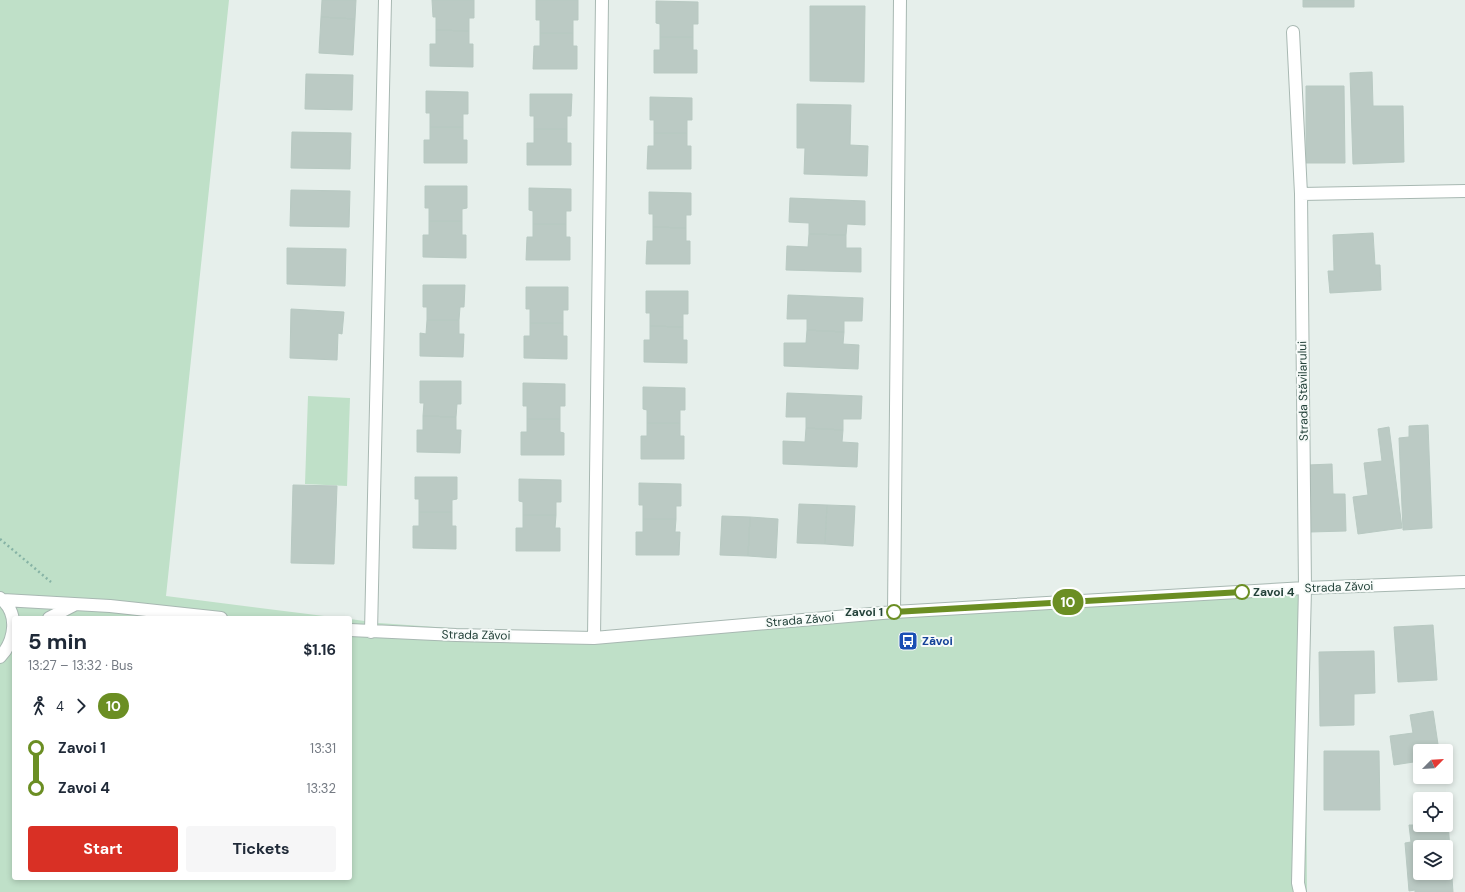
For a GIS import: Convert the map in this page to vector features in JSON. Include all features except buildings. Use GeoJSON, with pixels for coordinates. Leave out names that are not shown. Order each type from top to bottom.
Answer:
{"type":"FeatureCollection","features":[{"type":"Feature","properties":{"kind":"street"},"geometry":{"type":"LineString","coordinates":[[371,632],[385,0]]}},
{"type":"Feature","properties":{"kind":"street"},"geometry":{"type":"LineString","coordinates":[[594,638],[602,0]]}},
{"type":"Feature","properties":{"kind":"street"},"geometry":{"type":"LineString","coordinates":[[894,612],[900,0]]}},
{"type":"Feature","properties":{"kind":"street","name":"Strada Stăvilarului"},"geometry":{"type":"LineString","coordinates":[[1293,32],[1301,194],[1306,588],[1298,883],[1300,892]]}},
{"type":"Feature","properties":{"kind":"street"},"geometry":{"type":"LineString","coordinates":[[1301,194],[1465,190]]}},
{"type":"Feature","properties":{"kind":"street","name":"Strada Zăvoi"},"geometry":{"type":"LineString","coordinates":[[352,630],[456,635],[594,638],[894,612],[1306,588],[1465,582]]}},
{"type":"Feature","properties":{"kind":"street"},"geometry":{"type":"LineString","coordinates":[[1,599],[110,606],[202,616]]}},
{"type":"Feature","properties":{"kind":"street"},"geometry":{"type":"LineString","coordinates":[[1,599],[10,611],[12,618]]}},
{"type":"Feature","properties":{"kind":"street"},"geometry":{"type":"LineString","coordinates":[[53,616],[75,604]]}},
{"type":"Feature","properties":{"kind":"street"},"geometry":{"type":"LineString","coordinates":[[0,657],[8,649],[12,639]]}},
{"type":"Feature","properties":{"kind":"path"},"geometry":{"type":"LineString","coordinates":[[0,539],[52,583]]}},
{"type":"Feature","properties":{"kind":"green space"},"geometry":{"type":"Polygon","coordinates":[[[0,0],[229,0],[166,596],[324,616],[12,616],[12,880],[352,880],[352,619],[379,623],[594,638],[1305,588],[1307,892],[0,892],[0,0]]]}},
{"type":"Feature","properties":{"kind":"green space"},"geometry":{"type":"Polygon","coordinates":[[[308,396],[350,398],[347,486],[305,484],[308,396]]]}},
{"type":"Feature","properties":{"kind":"bus line","name":"10"},"geometry":{"type":"LineString","coordinates":[[894,612],[1242,592]]}},
{"type":"Feature","properties":{"kind":"place","name":"Zavoi 4"},"geometry":{"type":"Point","coordinates":[1242,592]}},
{"type":"Feature","properties":{"kind":"place","name":"Zavoi 1"},"geometry":{"type":"Point","coordinates":[894,612]}},
{"type":"Feature","properties":{"kind":"place","name":"Zăvoi"},"geometry":{"type":"Point","coordinates":[908,641]}}]}
